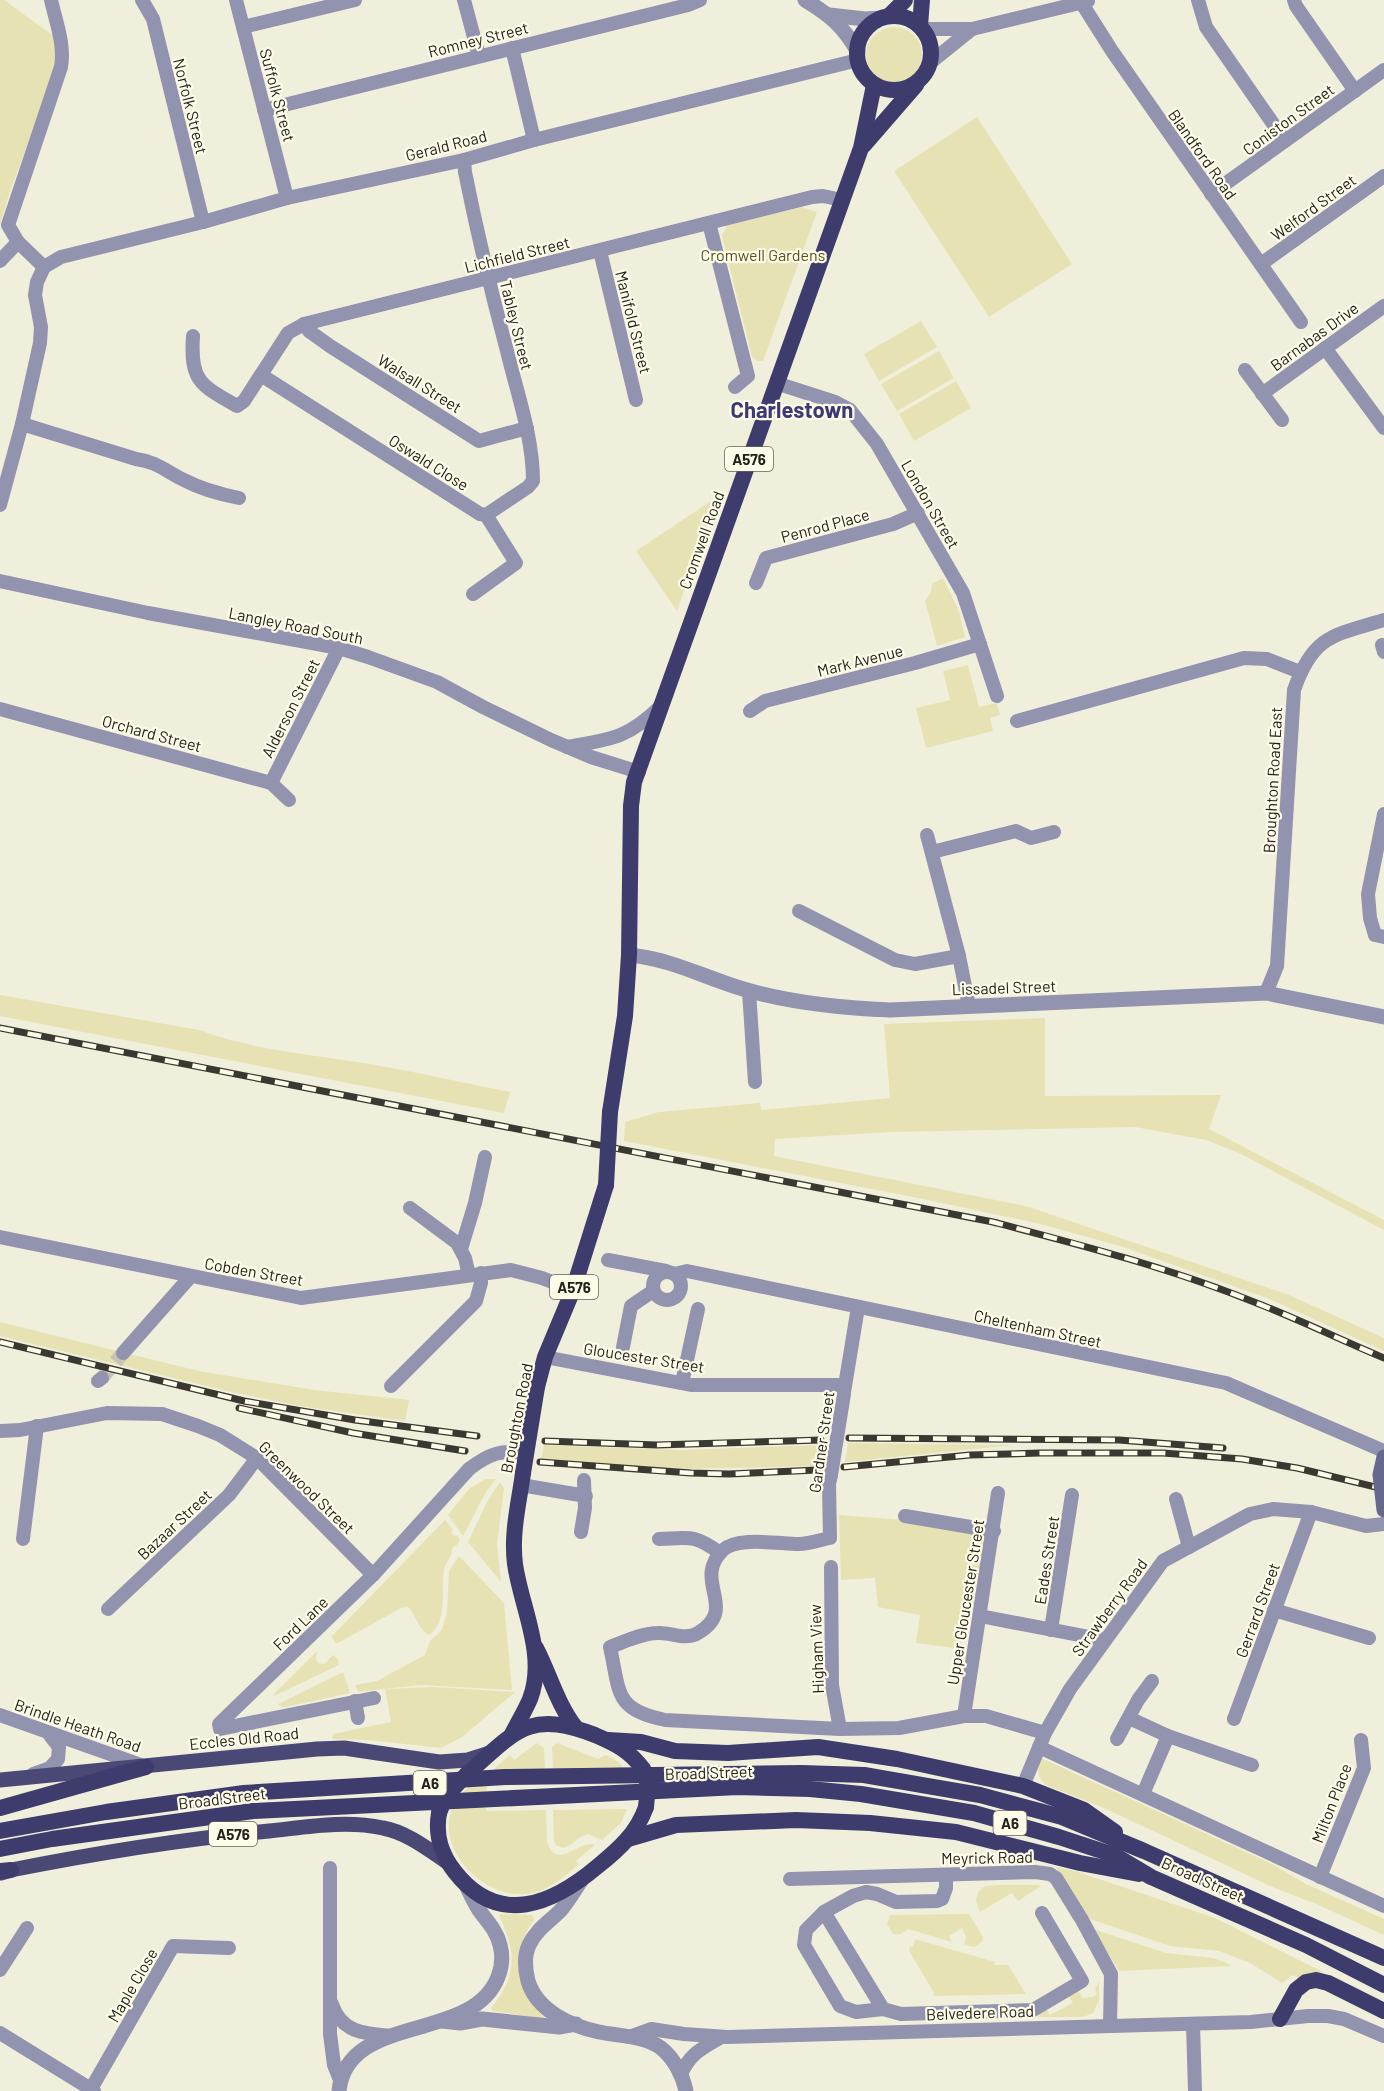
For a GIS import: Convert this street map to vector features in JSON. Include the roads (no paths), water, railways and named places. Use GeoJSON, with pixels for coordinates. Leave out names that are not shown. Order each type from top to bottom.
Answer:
{"type":"FeatureCollection","features":[{"type":"Feature","properties":{"kind":"highway"},"geometry":{"type":"LineString","coordinates":[[905,0],[862,34],[858,56],[862,72],[874,85],[886,90],[905,89],[917,83]]}},
{"type":"Feature","properties":{"kind":"highway"},"geometry":{"type":"LineString","coordinates":[[921,28],[922,0]]}},
{"type":"Feature","properties":{"kind":"highway"},"geometry":{"type":"LineString","coordinates":[[885,17],[912,21],[921,28],[932,49],[931,62]]}},
{"type":"Feature","properties":{"kind":"highway","name":"A576"},"geometry":{"type":"LineString","coordinates":[[917,83],[926,74],[931,62]]}},
{"type":"Feature","properties":{"kind":"highway","name":"Cromwell Road"},"geometry":{"type":"LineString","coordinates":[[861,148],[917,83]]}},
{"type":"Feature","properties":{"kind":"highway","name":"Cromwell Road"},"geometry":{"type":"LineString","coordinates":[[629,955],[631,806],[634,782],[861,148],[874,85]]}},
{"type":"Feature","properties":{"kind":"highway","name":"Broughton Road"},"geometry":{"type":"LineString","coordinates":[[511,1736],[531,1692],[535,1676],[534,1645],[515,1563],[514,1527],[537,1387],[545,1357],[573,1290],[606,1185],[610,1112],[625,1016],[629,955]]}},
{"type":"Feature","properties":{"kind":"highway","name":"Broughton Road"},"geometry":{"type":"LineString","coordinates":[[534,1645],[546,1667],[558,1701],[576,1728]]}},
{"type":"Feature","properties":{"kind":"highway","name":"A576"},"geometry":{"type":"LineString","coordinates":[[549,1723],[576,1728],[608,1740],[629,1752],[643,1769],[648,1785],[646,1807],[637,1828],[628,1839],[581,1881],[546,1900],[522,1905],[502,1904],[466,1886],[447,1862],[439,1840],[437,1822],[446,1796],[467,1774],[511,1736],[524,1728],[549,1723]]}},
{"type":"Feature","properties":{"kind":"highway"},"geometry":{"type":"LineString","coordinates":[[608,1740],[641,1742],[675,1751],[728,1753],[818,1747],[897,1759],[1023,1786],[1084,1810],[1144,1851]]}},
{"type":"Feature","properties":{"kind":"highway"},"geometry":{"type":"LineString","coordinates":[[0,1808],[146,1767]]}},
{"type":"Feature","properties":{"kind":"highway","name":"Broad Street"},"geometry":{"type":"LineString","coordinates":[[0,1831],[106,1812],[244,1793],[505,1778],[801,1773],[864,1775],[980,1795],[1062,1818],[1144,1851],[1384,1958]]}},
{"type":"Feature","properties":{"kind":"highway","name":"Broad Street"},"geometry":{"type":"LineString","coordinates":[[0,1850],[52,1839],[253,1811],[715,1788],[798,1789],[861,1794],[974,1813],[1059,1836],[1114,1855],[1151,1876],[1306,1945],[1384,1985]]}},
{"type":"Feature","properties":{"kind":"highway"},"geometry":{"type":"LineString","coordinates":[[628,1839],[676,1825],[796,1820],[870,1823],[956,1832],[1080,1863],[1151,1876]]}},
{"type":"Feature","properties":{"kind":"highway"},"geometry":{"type":"LineString","coordinates":[[1306,1945],[1346,1978],[1384,2004]]}},
{"type":"Feature","properties":{"kind":"highway"},"geometry":{"type":"LineString","coordinates":[[1280,2019],[1296,1990],[1306,1982],[1316,1980],[1328,1983],[1384,2012]]}},
{"type":"Feature","properties":{"kind":"main road"},"geometry":{"type":"LineString","coordinates":[[1384,1457],[1380,1475],[1384,1510]]}},
{"type":"Feature","properties":{"kind":"main road","name":"Eccles Old Road"},"geometry":{"type":"LineString","coordinates":[[0,1780],[146,1767],[256,1754],[344,1748],[439,1762],[468,1760],[490,1754]]}},
{"type":"Feature","properties":{"kind":"main road","name":"A576"},"geometry":{"type":"LineString","coordinates":[[4,1872],[112,1850],[224,1835],[339,1824],[385,1828],[415,1841],[447,1862]]}},
{"type":"Feature","properties":{"kind":"street"},"geometry":{"type":"LineString","coordinates":[[0,505],[22,424],[40,343],[41,327],[35,295],[37,282],[44,267],[18,243],[8,225],[49,107],[63,57],[51,0]]}},
{"type":"Feature","properties":{"kind":"street","name":"Norfolk Street"},"geometry":{"type":"LineString","coordinates":[[142,0],[153,19],[203,222]]}},
{"type":"Feature","properties":{"kind":"street","name":"Suffolk Street"},"geometry":{"type":"LineString","coordinates":[[236,0],[288,198]]}},
{"type":"Feature","properties":{"kind":"street"},"geometry":{"type":"LineString","coordinates":[[243,27],[355,0]]}},
{"type":"Feature","properties":{"kind":"street"},"geometry":{"type":"LineString","coordinates":[[464,0],[479,56]]}},
{"type":"Feature","properties":{"kind":"street","name":"Romney Street"},"geometry":{"type":"LineString","coordinates":[[264,110],[688,5],[700,0]]}},
{"type":"Feature","properties":{"kind":"street"},"geometry":{"type":"LineString","coordinates":[[805,0],[829,15],[848,35],[858,56]]}},
{"type":"Feature","properties":{"kind":"street"},"geometry":{"type":"LineString","coordinates":[[1198,0],[1206,27],[1285,141]]}},
{"type":"Feature","properties":{"kind":"street"},"geometry":{"type":"LineString","coordinates":[[1294,0],[1355,91]]}},
{"type":"Feature","properties":{"kind":"street"},"geometry":{"type":"LineString","coordinates":[[921,28],[972,29],[1042,6],[1086,1]]}},
{"type":"Feature","properties":{"kind":"street","name":"Blandford Road"},"geometry":{"type":"LineString","coordinates":[[1086,1],[1112,51],[1301,322]]}},
{"type":"Feature","properties":{"kind":"street"},"geometry":{"type":"LineString","coordinates":[[829,15],[857,19],[885,17]]}},
{"type":"Feature","properties":{"kind":"street"},"geometry":{"type":"LineString","coordinates":[[931,62],[972,29]]}},
{"type":"Feature","properties":{"kind":"street"},"geometry":{"type":"LineString","coordinates":[[512,48],[534,140]]}},
{"type":"Feature","properties":{"kind":"street","name":"Gerald Road"},"geometry":{"type":"LineString","coordinates":[[44,267],[61,257],[203,222],[288,198],[464,160],[858,56]]}},
{"type":"Feature","properties":{"kind":"street","name":"Coniston Street"},"geometry":{"type":"LineString","coordinates":[[1211,194],[1384,70]]}},
{"type":"Feature","properties":{"kind":"street","name":"Tabley Street"},"geometry":{"type":"LineString","coordinates":[[464,160],[488,278],[527,428]]}},
{"type":"Feature","properties":{"kind":"street","name":"Welford Street"},"geometry":{"type":"LineString","coordinates":[[1261,264],[1384,176]]}},
{"type":"Feature","properties":{"kind":"street","name":"Lichfield Street"},"geometry":{"type":"LineString","coordinates":[[193,336],[192,361],[198,377],[211,391],[237,406],[244,401],[288,333],[304,324],[812,197],[823,196],[843,200]]}},
{"type":"Feature","properties":{"kind":"street"},"geometry":{"type":"LineString","coordinates":[[709,223],[748,376],[735,387]]}},
{"type":"Feature","properties":{"kind":"street"},"geometry":{"type":"LineString","coordinates":[[0,261],[18,243]]}},
{"type":"Feature","properties":{"kind":"street","name":"Manifold Street"},"geometry":{"type":"LineString","coordinates":[[600,251],[636,400]]}},
{"type":"Feature","properties":{"kind":"street","name":"Barnabas Drive"},"geometry":{"type":"LineString","coordinates":[[1262,394],[1384,306]]}},
{"type":"Feature","properties":{"kind":"street","name":"Walsall Street"},"geometry":{"type":"LineString","coordinates":[[304,324],[309,331],[330,346],[479,441],[527,428]]}},
{"type":"Feature","properties":{"kind":"street"},"geometry":{"type":"LineString","coordinates":[[1325,348],[1384,427]]}},
{"type":"Feature","properties":{"kind":"street","name":"Barnabas Drive"},"geometry":{"type":"LineString","coordinates":[[1245,370],[1282,420]]}},
{"type":"Feature","properties":{"kind":"street","name":"Oswald Close"},"geometry":{"type":"LineString","coordinates":[[261,375],[480,514],[486,515]]}},
{"type":"Feature","properties":{"kind":"street","name":"London Street"},"geometry":{"type":"LineString","coordinates":[[776,383],[835,402],[850,410],[877,444],[963,593],[996,696]]}},
{"type":"Feature","properties":{"kind":"street"},"geometry":{"type":"LineString","coordinates":[[22,424],[136,459],[152,461],[182,480],[206,490],[239,498]]}},
{"type":"Feature","properties":{"kind":"street"},"geometry":{"type":"LineString","coordinates":[[473,594],[516,563],[486,515],[528,488],[533,481],[527,428]]}},
{"type":"Feature","properties":{"kind":"street","name":"Penrod Place"},"geometry":{"type":"LineString","coordinates":[[756,584],[766,558],[893,524],[918,513]]}},
{"type":"Feature","properties":{"kind":"street","name":"Langley Road South"},"geometry":{"type":"LineString","coordinates":[[0,581],[148,613],[339,648],[437,682],[567,747],[639,772]]}},
{"type":"Feature","properties":{"kind":"street","name":"Broughton Road East"},"geometry":{"type":"LineString","coordinates":[[1266,993],[1277,966],[1294,690],[1300,672],[1316,648],[1332,636],[1384,620]]}},
{"type":"Feature","properties":{"kind":"street","name":"Mark Avenue"},"geometry":{"type":"LineString","coordinates":[[750,711],[765,701],[980,644]]}},
{"type":"Feature","properties":{"kind":"street","name":"Alderson Street"},"geometry":{"type":"LineString","coordinates":[[271,783],[339,648]]}},
{"type":"Feature","properties":{"kind":"street"},"geometry":{"type":"LineString","coordinates":[[1017,721],[1244,658],[1267,659],[1300,672]]}},
{"type":"Feature","properties":{"kind":"street"},"geometry":{"type":"LineString","coordinates":[[567,747],[609,739],[628,732],[661,706]]}},
{"type":"Feature","properties":{"kind":"street","name":"Orchard Street"},"geometry":{"type":"LineString","coordinates":[[0,709],[271,783],[289,800]]}},
{"type":"Feature","properties":{"kind":"street"},"geometry":{"type":"LineString","coordinates":[[1384,814],[1368,894],[1370,918],[1376,935],[1384,937]]}},
{"type":"Feature","properties":{"kind":"street"},"geometry":{"type":"LineString","coordinates":[[932,852],[1016,831],[1031,838],[1054,832]]}},
{"type":"Feature","properties":{"kind":"street"},"geometry":{"type":"LineString","coordinates":[[927,836],[959,956],[969,1006]]}},
{"type":"Feature","properties":{"kind":"street"},"geometry":{"type":"LineString","coordinates":[[799,911],[895,960],[915,964],[959,956]]}},
{"type":"Feature","properties":{"kind":"street","name":"Lissadel Street"},"geometry":{"type":"LineString","coordinates":[[629,955],[670,962],[749,991],[836,1008],[890,1010],[1266,993],[1384,1017]]}},
{"type":"Feature","properties":{"kind":"street"},"geometry":{"type":"LineString","coordinates":[[749,991],[755,1082]]}},
{"type":"Feature","properties":{"kind":"street"},"geometry":{"type":"LineString","coordinates":[[461,1249],[475,1203],[485,1157]]}},
{"type":"Feature","properties":{"kind":"street"},"geometry":{"type":"LineString","coordinates":[[391,1386],[476,1301],[481,1283],[461,1249],[451,1237],[410,1208]]}},
{"type":"Feature","properties":{"kind":"street","name":"Cobden Street"},"geometry":{"type":"LineString","coordinates":[[0,1237],[301,1298],[511,1270],[542,1278],[573,1290]]}},
{"type":"Feature","properties":{"kind":"street","name":"Cheltenham Street"},"geometry":{"type":"LineString","coordinates":[[608,1260],[671,1273],[687,1272],[1226,1383],[1384,1451]]}},
{"type":"Feature","properties":{"kind":"street"},"geometry":{"type":"LineString","coordinates":[[623,1347],[632,1306],[653,1291],[655,1278],[671,1273],[682,1284],[678,1296],[666,1300],[653,1291]]}},
{"type":"Feature","properties":{"kind":"street"},"geometry":{"type":"LineString","coordinates":[[123,1353],[191,1276]]}},
{"type":"Feature","properties":{"kind":"street","name":"Gardner Street"},"geometry":{"type":"LineString","coordinates":[[720,1553],[737,1543],[801,1544],[830,1538],[829,1484],[858,1307]]}},
{"type":"Feature","properties":{"kind":"street"},"geometry":{"type":"LineString","coordinates":[[682,1383],[698,1309]]}},
{"type":"Feature","properties":{"kind":"street","name":"Gloucester Street"},"geometry":{"type":"LineString","coordinates":[[545,1357],[691,1385],[844,1390]]}},
{"type":"Feature","properties":{"kind":"street","name":"Greenwood Street"},"geometry":{"type":"LineString","coordinates":[[0,1431],[20,1431],[107,1413],[162,1414],[181,1419],[220,1435],[257,1458],[373,1575]]}},
{"type":"Feature","properties":{"kind":"street"},"geometry":{"type":"LineString","coordinates":[[23,1539],[38,1426]]}},
{"type":"Feature","properties":{"kind":"street","name":"Ford Lane"},"geometry":{"type":"LineString","coordinates":[[374,1698],[220,1729],[219,1724],[373,1575],[469,1469],[486,1456],[495,1453],[503,1451],[526,1453]]}},
{"type":"Feature","properties":{"kind":"street","name":"Bazaar Street"},"geometry":{"type":"LineString","coordinates":[[108,1609],[229,1495],[257,1458]]}},
{"type":"Feature","properties":{"kind":"street"},"geometry":{"type":"LineString","coordinates":[[522,1479],[586,1496]]}},
{"type":"Feature","properties":{"kind":"street"},"geometry":{"type":"LineString","coordinates":[[581,1532],[586,1496],[584,1480]]}},
{"type":"Feature","properties":{"kind":"street","name":"Upper Gloucester Street"},"geometry":{"type":"LineString","coordinates":[[964,1716],[998,1493]]}},
{"type":"Feature","properties":{"kind":"street","name":"Eades Street"},"geometry":{"type":"LineString","coordinates":[[1052,1630],[1072,1495]]}},
{"type":"Feature","properties":{"kind":"street"},"geometry":{"type":"LineString","coordinates":[[1176,1499],[1189,1547]]}},
{"type":"Feature","properties":{"kind":"street","name":"Strawberry Road"},"geometry":{"type":"LineString","coordinates":[[1023,1786],[1045,1732],[1070,1689],[1163,1561],[1250,1514],[1273,1509],[1311,1512],[1366,1526],[1384,1524]]}},
{"type":"Feature","properties":{"kind":"street","name":"Gerrard Street"},"geometry":{"type":"LineString","coordinates":[[1234,1719],[1311,1512]]}},
{"type":"Feature","properties":{"kind":"street"},"geometry":{"type":"LineString","coordinates":[[905,1516],[994,1531]]}},
{"type":"Feature","properties":{"kind":"street"},"geometry":{"type":"LineString","coordinates":[[659,1539],[695,1538],[704,1541],[720,1553],[714,1560],[710,1573],[717,1609],[709,1625],[695,1635],[682,1637],[659,1632],[610,1647],[622,1698],[627,1705],[641,1714],[665,1720],[840,1729],[899,1728],[964,1716],[986,1716],[1045,1732]]}},
{"type":"Feature","properties":{"kind":"street","name":"Higham View"},"geometry":{"type":"LineString","coordinates":[[831,1567],[838,1590],[832,1685],[840,1729]]}},
{"type":"Feature","properties":{"kind":"street"},"geometry":{"type":"LineString","coordinates":[[1274,1610],[1369,1638]]}},
{"type":"Feature","properties":{"kind":"street"},"geometry":{"type":"LineString","coordinates":[[980,1616],[1105,1640]]}},
{"type":"Feature","properties":{"kind":"street"},"geometry":{"type":"LineString","coordinates":[[1117,1739],[1138,1700],[1152,1681]]}},
{"type":"Feature","properties":{"kind":"street"},"geometry":{"type":"LineString","coordinates":[[355,1701],[358,1718]]}},
{"type":"Feature","properties":{"kind":"street","name":"Brindle Heath Road"},"geometry":{"type":"LineString","coordinates":[[0,1715],[146,1767]]}},
{"type":"Feature","properties":{"kind":"street"},"geometry":{"type":"LineString","coordinates":[[1128,1718],[1168,1736],[1252,1765]]}},
{"type":"Feature","properties":{"kind":"street"},"geometry":{"type":"LineString","coordinates":[[26,1777],[50,1768],[58,1759],[59,1747],[49,1734]]}},
{"type":"Feature","properties":{"kind":"street"},"geometry":{"type":"LineString","coordinates":[[1143,1794],[1168,1736]]}},
{"type":"Feature","properties":{"kind":"street","name":"Milton Place"},"geometry":{"type":"LineString","coordinates":[[1320,1877],[1364,1768],[1361,1740]]}},
{"type":"Feature","properties":{"kind":"street"},"geometry":{"type":"LineString","coordinates":[[1039,1747],[1384,1906]]}},
{"type":"Feature","properties":{"kind":"street"},"geometry":{"type":"LineString","coordinates":[[330,1868],[330,2034],[339,2085]]}},
{"type":"Feature","properties":{"kind":"street","name":"Meyrick Road"},"geometry":{"type":"LineString","coordinates":[[790,1879],[1041,1872],[1050,1874],[1056,1878],[1082,1920],[1111,1974],[1110,2026]]}},
{"type":"Feature","properties":{"kind":"street"},"geometry":{"type":"LineString","coordinates":[[946,1875],[945,1895],[942,1899],[896,1902],[866,1892],[853,1896],[824,1912],[806,1930],[804,1945],[840,2006],[855,2012],[883,2009],[902,2014],[1033,2010],[1082,1981],[1042,1913]]}},
{"type":"Feature","properties":{"kind":"street"},"geometry":{"type":"LineString","coordinates":[[576,2024],[555,2015],[535,1996],[530,1987],[526,1964],[528,1947],[535,1934],[561,1910],[581,1881]]}},
{"type":"Feature","properties":{"kind":"street"},"geometry":{"type":"LineString","coordinates":[[339,2085],[354,2057],[364,2049],[392,2036],[441,2021],[469,2008],[484,1999],[496,1983],[501,1965],[501,1947],[498,1938],[466,1886]]}},
{"type":"Feature","properties":{"kind":"street"},"geometry":{"type":"LineString","coordinates":[[824,1912],[883,2009]]}},
{"type":"Feature","properties":{"kind":"street"},"geometry":{"type":"LineString","coordinates":[[0,1970],[27,1928]]}},
{"type":"Feature","properties":{"kind":"street","name":"Maple Close"},"geometry":{"type":"LineString","coordinates":[[93,2090],[173,1946],[229,1948]]}},
{"type":"Feature","properties":{"kind":"street"},"geometry":{"type":"LineString","coordinates":[[330,2000],[340,2020],[356,2032],[392,2036]]}},
{"type":"Feature","properties":{"kind":"street","name":"Belvedere Road"},"geometry":{"type":"LineString","coordinates":[[576,2024],[629,2037],[651,2029],[721,2037],[1193,2024],[1308,2016],[1344,2019],[1384,2036]]}},
{"type":"Feature","properties":{"kind":"street"},"geometry":{"type":"LineString","coordinates":[[441,2021],[460,2024],[482,2019],[559,2027],[576,2024]]}},
{"type":"Feature","properties":{"kind":"street"},"geometry":{"type":"LineString","coordinates":[[1193,2024],[1195,2091]]}},
{"type":"Feature","properties":{"kind":"street"},"geometry":{"type":"LineString","coordinates":[[0,2033],[93,2090]]}},
{"type":"Feature","properties":{"kind":"street"},"geometry":{"type":"LineString","coordinates":[[629,2037],[650,2042],[669,2055],[683,2085]]}},
{"type":"Feature","properties":{"kind":"street"},"geometry":{"type":"LineString","coordinates":[[683,2085],[687,2061],[721,2037]]}},
{"type":"Feature","properties":{"kind":"tunnel"},"geometry":{"type":"LineString","coordinates":[[102,1378],[123,1353]]}},
{"type":"Feature","properties":{"kind":"railway"},"geometry":{"type":"LineString","coordinates":[[0,1028],[993,1222],[1092,1248],[1190,1278],[1270,1309],[1384,1358]]}},
{"type":"Feature","properties":{"kind":"railway"},"geometry":{"type":"LineString","coordinates":[[0,1342],[244,1401],[355,1420],[477,1436]]}},
{"type":"Feature","properties":{"kind":"railway"},"geometry":{"type":"LineString","coordinates":[[239,1408],[353,1433],[465,1451]]}},
{"type":"Feature","properties":{"kind":"railway"},"geometry":{"type":"LineString","coordinates":[[849,1438],[1119,1440],[1223,1448]]}},
{"type":"Feature","properties":{"kind":"railway"},"geometry":{"type":"LineString","coordinates":[[545,1441],[657,1445],[821,1440]]}},
{"type":"Feature","properties":{"kind":"railway"},"geometry":{"type":"LineString","coordinates":[[844,1467],[970,1455],[1163,1453],[1242,1459],[1297,1468],[1384,1489]]}},
{"type":"Feature","properties":{"kind":"railway"},"geometry":{"type":"LineString","coordinates":[[540,1462],[691,1473],[729,1474],[817,1470]]}},
{"type":"Feature","properties":{"kind":"district","name":"Charlestown"},"geometry":{"type":"Point","coordinates":[792,409]}},
{"type":"Feature","properties":{"kind":"park label","name":"Cromwell Gardens"},"geometry":{"type":"Point","coordinates":[763,254]}}]}
